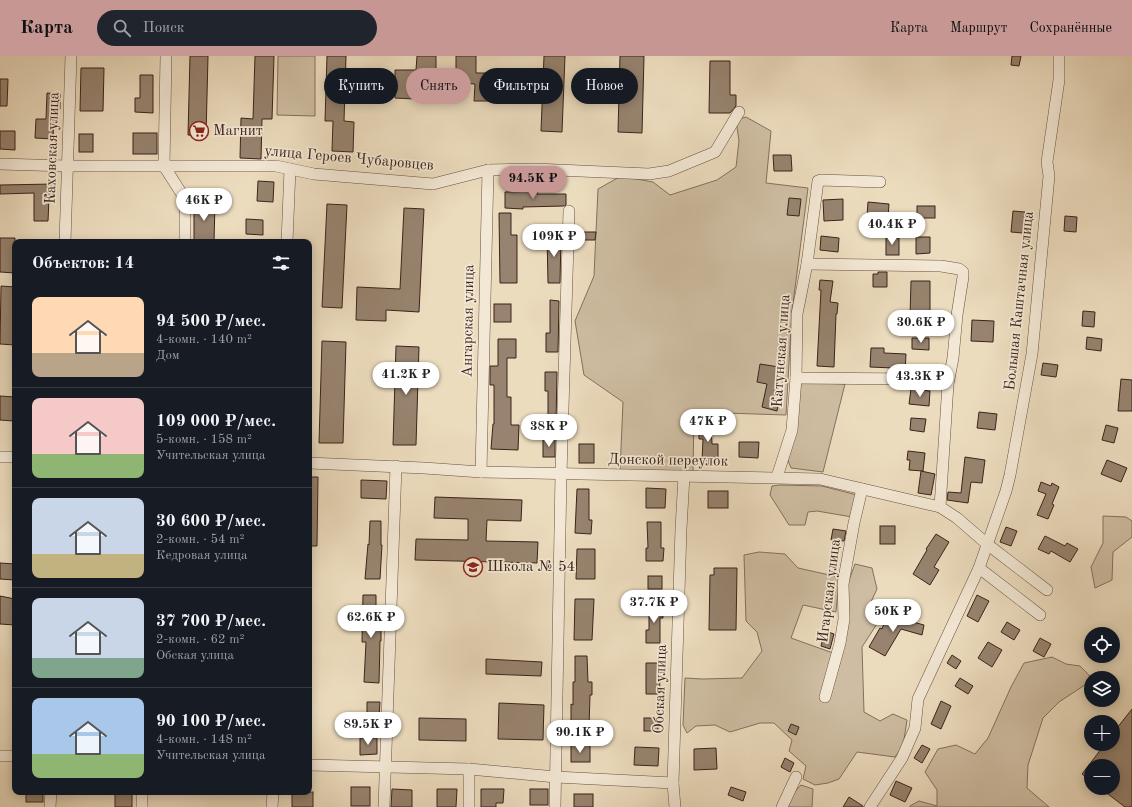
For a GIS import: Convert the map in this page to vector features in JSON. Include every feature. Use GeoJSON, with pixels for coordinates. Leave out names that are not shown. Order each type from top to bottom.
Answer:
{"type":"FeatureCollection","features":[{"type":"Feature","properties":{"kind":"street","name":"Каховская улица"},"geometry":{"type":"LineString","coordinates":[[65,239],[71,56]]}},
{"type":"Feature","properties":{"kind":"street"},"geometry":{"type":"LineString","coordinates":[[166,56],[164,166],[185,199],[185,239]]}},
{"type":"Feature","properties":{"kind":"street","name":"Большая Каштачная улица"},"geometry":{"type":"LineString","coordinates":[[870,807],[902,758],[914,728],[918,698],[979,568],[1002,504],[1010,475],[1032,354],[1049,176],[1047,162],[1059,80],[1059,56]]}},
{"type":"Feature","properties":{"kind":"street","name":"улица Героев Чубаровцев"},"geometry":{"type":"LineString","coordinates":[[0,164],[67,166],[276,166],[314,174],[433,184],[488,170],[535,169],[649,174],[670,171],[716,152],[739,112]]}},
{"type":"Feature","properties":{"kind":"street"},"geometry":{"type":"LineString","coordinates":[[287,239],[290,169]]}},
{"type":"Feature","properties":{"kind":"street","name":"Ангарская улица"},"geometry":{"type":"LineString","coordinates":[[481,472],[488,170]]}},
{"type":"Feature","properties":{"kind":"street","name":"Катунская улица"},"geometry":{"type":"LineString","coordinates":[[776,477],[792,430],[796,378],[797,314],[807,264],[818,181],[880,182]]}},
{"type":"Feature","properties":{"kind":"street"},"geometry":{"type":"LineString","coordinates":[[555,807],[561,474],[569,211]]}},
{"type":"Feature","properties":{"kind":"street"},"geometry":{"type":"LineString","coordinates":[[807,264],[941,266],[959,269],[963,272],[953,358],[948,384],[940,507]]}},
{"type":"Feature","properties":{"kind":"street"},"geometry":{"type":"LineString","coordinates":[[796,378],[914,379],[948,384]]}},
{"type":"Feature","properties":{"kind":"street"},"geometry":{"type":"LineString","coordinates":[[0,456],[12,457]]}},
{"type":"Feature","properties":{"kind":"street","name":"Донской переулок"},"geometry":{"type":"LineString","coordinates":[[312,463],[396,466],[481,472],[820,479],[940,507],[957,518],[987,544],[1047,590]]}},
{"type":"Feature","properties":{"kind":"street"},"geometry":{"type":"LineString","coordinates":[[384,807],[396,466]]}},
{"type":"Feature","properties":{"kind":"street","name":"Обская улица"},"geometry":{"type":"LineString","coordinates":[[674,807],[673,783],[684,476]]}},
{"type":"Feature","properties":{"kind":"street","name":"Игарская улица"},"geometry":{"type":"LineString","coordinates":[[825,697],[844,620],[843,584],[862,489]]}},
{"type":"Feature","properties":{"kind":"street"},"geometry":{"type":"LineString","coordinates":[[979,568],[1040,615]]}},
{"type":"Feature","properties":{"kind":"street"},"geometry":{"type":"LineString","coordinates":[[0,756],[12,756]]}},
{"type":"Feature","properties":{"kind":"street"},"geometry":{"type":"LineString","coordinates":[[312,765],[469,769],[556,777],[673,783]]}},
{"type":"Feature","properties":{"kind":"street"},"geometry":{"type":"LineString","coordinates":[[469,769],[469,807]]}},
{"type":"Feature","properties":{"kind":"street"},"geometry":{"type":"LineString","coordinates":[[782,807],[796,777]]}},
{"type":"Feature","properties":{"kind":"street"},"geometry":{"type":"LineString","coordinates":[[50,807],[51,795]]}},
{"type":"Feature","properties":{"kind":"street"},"geometry":{"type":"LineString","coordinates":[[142,795],[142,807]]}},
{"type":"Feature","properties":{"kind":"street"},"geometry":{"type":"LineString","coordinates":[[272,807],[273,795]]}},
{"type":"Feature","properties":{"kind":"shaded area"},"geometry":{"type":"Polygon","coordinates":[[[278,56],[315,56],[315,116],[277,115],[278,56]]]}},
{"type":"Feature","properties":{"kind":"shaded area"},"geometry":{"type":"Polygon","coordinates":[[[746,117],[771,131],[766,183],[808,188],[792,311],[786,415],[694,412],[693,473],[620,471],[623,402],[584,375],[575,321],[594,276],[598,189],[621,176],[653,182],[670,195],[717,180],[736,167],[739,141],[736,120],[746,117]]]}},
{"type":"Feature","properties":{"kind":"shaded area"},"geometry":{"type":"Polygon","coordinates":[[[800,382],[845,384],[823,472],[791,468],[787,458],[800,382]]]}},
{"type":"Feature","properties":{"kind":"shaded area"},"geometry":{"type":"Polygon","coordinates":[[[772,486],[822,486],[857,495],[852,517],[817,511],[808,512],[805,525],[789,525],[770,495],[772,486]]]}},
{"type":"Feature","properties":{"kind":"shaded area"},"geometry":{"type":"Polygon","coordinates":[[[1103,516],[1126,517],[1132,521],[1132,537],[1113,552],[1112,580],[1095,588],[1091,567],[1103,543],[1103,516]]]}},
{"type":"Feature","properties":{"kind":"shaded area"},"geometry":{"type":"Polygon","coordinates":[[[759,552],[785,554],[798,568],[834,576],[839,579],[836,612],[803,605],[791,638],[833,653],[848,583],[855,564],[872,568],[877,589],[870,604],[884,613],[862,647],[864,712],[880,721],[893,714],[907,720],[903,746],[895,757],[857,752],[839,779],[828,783],[815,785],[803,779],[806,766],[789,751],[792,740],[774,723],[760,723],[730,732],[715,725],[696,726],[687,733],[683,725],[685,678],[742,678],[762,651],[757,632],[746,621],[744,555],[759,552]]]}},
{"type":"Feature","properties":{"kind":"shaded area"},"geometry":{"type":"Polygon","coordinates":[[[1052,657],[1066,664],[1080,666],[1085,671],[1084,686],[1059,702],[1043,718],[1028,765],[1027,788],[1049,807],[910,807],[919,801],[937,806],[937,790],[925,772],[938,749],[956,745],[975,754],[988,738],[1011,687],[1024,663],[1052,657]]]}},
{"type":"Feature","properties":{"kind":"shaded area"},"geometry":{"type":"Polygon","coordinates":[[[801,785],[813,789],[812,807],[788,807],[791,796],[801,785]]]}},
{"type":"Feature","properties":{"kind":"building"},"geometry":{"type":"Polygon","coordinates":[[[190,56],[208,56],[206,136],[188,135],[190,56]]]}},
{"type":"Feature","properties":{"kind":"building"},"geometry":{"type":"Polygon","coordinates":[[[255,56],[274,56],[272,119],[262,119],[261,159],[240,158],[241,118],[253,119],[255,56]]]}},
{"type":"Feature","properties":{"kind":"building"},"geometry":{"type":"Polygon","coordinates":[[[327,56],[346,56],[346,68],[327,68],[327,56]]]}},
{"type":"Feature","properties":{"kind":"building"},"geometry":{"type":"Polygon","coordinates":[[[417,56],[436,56],[436,68],[416,68],[417,56]]]}},
{"type":"Feature","properties":{"kind":"building"},"geometry":{"type":"Polygon","coordinates":[[[456,56],[476,56],[476,73],[479,73],[479,101],[474,101],[475,84],[471,84],[471,68],[456,68],[456,56]]]}},
{"type":"Feature","properties":{"kind":"building"},"geometry":{"type":"Polygon","coordinates":[[[544,56],[565,56],[562,132],[541,131],[542,104],[563,104],[563,68],[544,68],[544,56]]]}},
{"type":"Feature","properties":{"kind":"building"},"geometry":{"type":"Polygon","coordinates":[[[620,56],[644,56],[642,133],[618,132],[619,104],[638,104],[638,68],[620,68],[620,56]]]}},
{"type":"Feature","properties":{"kind":"building"},"geometry":{"type":"Polygon","coordinates":[[[1012,56],[1021,56],[1019,66],[1011,65],[1012,56]]]}},
{"type":"Feature","properties":{"kind":"building"},"geometry":{"type":"Polygon","coordinates":[[[710,61],[730,61],[730,95],[736,95],[736,106],[730,113],[709,113],[710,61]]]}},
{"type":"Feature","properties":{"kind":"building"},"geometry":{"type":"Polygon","coordinates":[[[81,68],[104,68],[103,111],[80,111],[81,68]]]}},
{"type":"Feature","properties":{"kind":"building"},"geometry":{"type":"Polygon","coordinates":[[[398,70],[406,70],[406,99],[398,98],[398,70]]]}},
{"type":"Feature","properties":{"kind":"building"},"geometry":{"type":"Polygon","coordinates":[[[140,75],[153,75],[153,113],[135,112],[135,98],[140,98],[140,75]]]}},
{"type":"Feature","properties":{"kind":"building"},"geometry":{"type":"Polygon","coordinates":[[[0,79],[8,79],[7,106],[0,106],[0,79]]]}},
{"type":"Feature","properties":{"kind":"building"},"geometry":{"type":"Polygon","coordinates":[[[47,93],[60,94],[60,109],[54,109],[53,139],[35,138],[36,119],[46,119],[47,93]]]}},
{"type":"Feature","properties":{"kind":"building"},"geometry":{"type":"Polygon","coordinates":[[[326,104],[345,104],[344,121],[354,122],[353,152],[332,151],[333,121],[325,121],[326,104]]]}},
{"type":"Feature","properties":{"kind":"building"},"geometry":{"type":"Polygon","coordinates":[[[0,131],[15,131],[15,150],[0,149],[0,131]]]}},
{"type":"Feature","properties":{"kind":"building"},"geometry":{"type":"Polygon","coordinates":[[[133,133],[157,133],[157,154],[133,154],[133,133]]]}},
{"type":"Feature","properties":{"kind":"building"},"geometry":{"type":"Polygon","coordinates":[[[79,134],[93,134],[93,152],[79,152],[79,134]]]}},
{"type":"Feature","properties":{"kind":"building"},"geometry":{"type":"Polygon","coordinates":[[[773,155],[791,155],[792,171],[774,171],[773,155]]]}},
{"type":"Feature","properties":{"kind":"building"},"geometry":{"type":"Polygon","coordinates":[[[258,181],[274,182],[273,202],[257,201],[258,181]]]}},
{"type":"Feature","properties":{"kind":"building"},"geometry":{"type":"Polygon","coordinates":[[[54,184],[54,198],[49,198],[48,221],[34,221],[34,193],[0,194],[0,185],[54,184]]]}},
{"type":"Feature","properties":{"kind":"building"},"geometry":{"type":"Polygon","coordinates":[[[537,191],[537,194],[566,194],[566,205],[523,207],[523,209],[505,208],[505,192],[537,191]]]}},
{"type":"Feature","properties":{"kind":"building"},"geometry":{"type":"Polygon","coordinates":[[[789,198],[801,199],[799,216],[787,215],[789,198]]]}},
{"type":"Feature","properties":{"kind":"building"},"geometry":{"type":"Polygon","coordinates":[[[843,199],[843,220],[824,221],[823,200],[843,199]]]}},
{"type":"Feature","properties":{"kind":"building"},"geometry":{"type":"Polygon","coordinates":[[[194,202],[215,203],[214,239],[194,239],[194,202]]]}},
{"type":"Feature","properties":{"kind":"building"},"geometry":{"type":"Polygon","coordinates":[[[868,202],[889,204],[888,218],[867,216],[868,202]]]}},
{"type":"Feature","properties":{"kind":"building"},"geometry":{"type":"Polygon","coordinates":[[[327,204],[347,205],[342,308],[322,307],[327,204]]]}},
{"type":"Feature","properties":{"kind":"building"},"geometry":{"type":"Polygon","coordinates":[[[917,206],[935,206],[935,218],[917,218],[917,206]]]}},
{"type":"Feature","properties":{"kind":"building"},"geometry":{"type":"Polygon","coordinates":[[[404,208],[424,209],[419,312],[386,310],[386,321],[356,320],[357,287],[400,289],[404,208]]]}},
{"type":"Feature","properties":{"kind":"building"},"geometry":{"type":"Polygon","coordinates":[[[1013,211],[1025,212],[1023,233],[1011,232],[1013,211]]]}},
{"type":"Feature","properties":{"kind":"building"},"geometry":{"type":"Polygon","coordinates":[[[499,213],[511,213],[511,235],[517,235],[517,283],[500,283],[499,213]]]}},
{"type":"Feature","properties":{"kind":"building"},"geometry":{"type":"Polygon","coordinates":[[[1065,216],[1077,217],[1076,232],[1064,231],[1065,216]]]}},
{"type":"Feature","properties":{"kind":"building"},"geometry":{"type":"Polygon","coordinates":[[[246,219],[263,220],[263,235],[246,234],[246,219]]]}},
{"type":"Feature","properties":{"kind":"building"},"geometry":{"type":"Polygon","coordinates":[[[584,232],[596,232],[595,240],[584,240],[584,232]]]}},
{"type":"Feature","properties":{"kind":"building"},"geometry":{"type":"Polygon","coordinates":[[[547,235],[561,235],[560,283],[548,283],[547,235]]]}},
{"type":"Feature","properties":{"kind":"building"},"geometry":{"type":"Polygon","coordinates":[[[821,236],[839,238],[838,252],[820,250],[821,236]]]}},
{"type":"Feature","properties":{"kind":"building"},"geometry":{"type":"Polygon","coordinates":[[[916,237],[930,237],[930,253],[916,254],[916,237]]]}},
{"type":"Feature","properties":{"kind":"building"},"geometry":{"type":"Polygon","coordinates":[[[0,238],[15,238],[12,239],[12,273],[0,272],[0,238]]]}},
{"type":"Feature","properties":{"kind":"building"},"geometry":{"type":"Polygon","coordinates":[[[886,238],[899,238],[899,255],[886,255],[886,238]]]}},
{"type":"Feature","properties":{"kind":"building"},"geometry":{"type":"Polygon","coordinates":[[[878,272],[887,272],[887,287],[873,287],[873,274],[878,274],[878,272]]]}},
{"type":"Feature","properties":{"kind":"building"},"geometry":{"type":"Polygon","coordinates":[[[820,280],[833,281],[830,302],[838,303],[836,314],[834,367],[817,366],[821,290],[819,290],[820,280]]]}},
{"type":"Feature","properties":{"kind":"building"},"geometry":{"type":"Polygon","coordinates":[[[911,281],[930,281],[930,316],[910,316],[911,281]]]}},
{"type":"Feature","properties":{"kind":"building"},"geometry":{"type":"Polygon","coordinates":[[[1,286],[12,287],[12,345],[0,344],[1,286]]]}},
{"type":"Feature","properties":{"kind":"building"},"geometry":{"type":"Polygon","coordinates":[[[550,300],[559,301],[558,352],[546,352],[546,333],[550,333],[550,300]]]}},
{"type":"Feature","properties":{"kind":"building"},"geometry":{"type":"Polygon","coordinates":[[[494,304],[511,304],[511,322],[494,322],[494,304]]]}},
{"type":"Feature","properties":{"kind":"building"},"geometry":{"type":"Polygon","coordinates":[[[1083,311],[1095,312],[1094,327],[1082,326],[1083,311]]]}},
{"type":"Feature","properties":{"kind":"building"},"geometry":{"type":"Polygon","coordinates":[[[972,320],[994,321],[993,342],[971,341],[972,320]]]}},
{"type":"Feature","properties":{"kind":"building"},"geometry":{"type":"Polygon","coordinates":[[[1087,337],[1102,339],[1101,351],[1086,349],[1087,337]]]}},
{"type":"Feature","properties":{"kind":"building"},"geometry":{"type":"Polygon","coordinates":[[[912,338],[929,338],[929,350],[912,349],[912,338]]]}},
{"type":"Feature","properties":{"kind":"building"},"geometry":{"type":"Polygon","coordinates":[[[498,339],[516,339],[516,358],[507,358],[507,397],[511,397],[511,425],[519,425],[518,450],[491,449],[494,424],[494,385],[490,385],[490,366],[498,366],[498,339]]]}},
{"type":"Feature","properties":{"kind":"building"},"geometry":{"type":"Polygon","coordinates":[[[322,341],[346,342],[343,443],[319,443],[322,341]]]}},
{"type":"Feature","properties":{"kind":"building"},"geometry":{"type":"Polygon","coordinates":[[[396,346],[419,347],[416,445],[393,445],[396,346]]]}},
{"type":"Feature","properties":{"kind":"building"},"geometry":{"type":"Polygon","coordinates":[[[871,348],[884,348],[884,353],[906,354],[905,372],[893,372],[893,368],[870,367],[871,348]]]}},
{"type":"Feature","properties":{"kind":"building"},"geometry":{"type":"Polygon","coordinates":[[[1043,363],[1058,365],[1056,377],[1041,375],[1043,363]]]}},
{"type":"Feature","properties":{"kind":"building"},"geometry":{"type":"Polygon","coordinates":[[[760,364],[779,367],[774,399],[779,400],[777,411],[762,407],[767,384],[757,382],[760,364]]]}},
{"type":"Feature","properties":{"kind":"building"},"geometry":{"type":"Polygon","coordinates":[[[545,372],[557,372],[556,422],[548,422],[548,391],[545,391],[545,372]]]}},
{"type":"Feature","properties":{"kind":"building"},"geometry":{"type":"Polygon","coordinates":[[[1121,379],[1132,380],[1132,411],[1118,411],[1121,379]]]}},
{"type":"Feature","properties":{"kind":"building"},"geometry":{"type":"Polygon","coordinates":[[[911,389],[930,391],[929,406],[909,404],[911,389]]]}},
{"type":"Feature","properties":{"kind":"building"},"geometry":{"type":"Polygon","coordinates":[[[0,396],[12,397],[12,421],[0,420],[0,396]]]}},
{"type":"Feature","properties":{"kind":"building"},"geometry":{"type":"Polygon","coordinates":[[[979,412],[997,414],[995,430],[977,428],[979,412]]]}},
{"type":"Feature","properties":{"kind":"building"},"geometry":{"type":"Polygon","coordinates":[[[911,418],[926,419],[924,432],[910,430],[911,418]]]}},
{"type":"Feature","properties":{"kind":"building"},"geometry":{"type":"Polygon","coordinates":[[[699,422],[711,422],[712,444],[718,444],[718,461],[702,461],[703,439],[699,439],[699,422]]]}},
{"type":"Feature","properties":{"kind":"building"},"geometry":{"type":"Polygon","coordinates":[[[1106,425],[1118,428],[1114,443],[1102,440],[1106,425]]]}},
{"type":"Feature","properties":{"kind":"building"},"geometry":{"type":"Polygon","coordinates":[[[543,438],[555,438],[555,457],[543,457],[543,438]]]}},
{"type":"Feature","properties":{"kind":"building"},"geometry":{"type":"Polygon","coordinates":[[[739,442],[759,442],[758,458],[739,457],[739,442]]]}},
{"type":"Feature","properties":{"kind":"building"},"geometry":{"type":"Polygon","coordinates":[[[579,444],[594,444],[594,463],[579,463],[579,444]]]}},
{"type":"Feature","properties":{"kind":"building"},"geometry":{"type":"Polygon","coordinates":[[[908,451],[925,453],[923,471],[909,470],[910,460],[907,460],[908,451]]]}},
{"type":"Feature","properties":{"kind":"building"},"geometry":{"type":"Polygon","coordinates":[[[965,457],[985,460],[982,483],[971,482],[968,503],[947,500],[948,492],[961,493],[965,457]]]}},
{"type":"Feature","properties":{"kind":"building"},"geometry":{"type":"Polygon","coordinates":[[[1107,460],[1127,468],[1121,482],[1101,474],[1107,460]]]}},
{"type":"Feature","properties":{"kind":"building"},"geometry":{"type":"Polygon","coordinates":[[[921,471],[935,474],[931,495],[918,493],[921,471]]]}},
{"type":"Feature","properties":{"kind":"building"},"geometry":{"type":"Polygon","coordinates":[[[312,477],[318,477],[317,546],[312,546],[312,477]]]}},
{"type":"Feature","properties":{"kind":"building"},"geometry":{"type":"Polygon","coordinates":[[[361,480],[387,481],[386,499],[361,498],[361,480]]]}},
{"type":"Feature","properties":{"kind":"building"},"geometry":{"type":"Polygon","coordinates":[[[1041,482],[1051,486],[1052,483],[1059,487],[1048,519],[1037,515],[1046,494],[1038,491],[1041,482]]]}},
{"type":"Feature","properties":{"kind":"building"},"geometry":{"type":"Polygon","coordinates":[[[646,488],[666,489],[665,508],[646,508],[646,488]]]}},
{"type":"Feature","properties":{"kind":"building"},"geometry":{"type":"Polygon","coordinates":[[[577,489],[589,489],[589,520],[592,520],[591,534],[575,533],[577,489]]]}},
{"type":"Feature","properties":{"kind":"building"},"geometry":{"type":"Polygon","coordinates":[[[708,491],[728,491],[728,508],[708,508],[708,491]]]}},
{"type":"Feature","properties":{"kind":"building"},"geometry":{"type":"Polygon","coordinates":[[[435,497],[522,500],[521,521],[487,520],[486,541],[538,542],[537,563],[415,560],[416,539],[468,540],[468,519],[434,518],[435,497]]]}},
{"type":"Feature","properties":{"kind":"building"},"geometry":{"type":"Polygon","coordinates":[[[370,521],[381,521],[382,545],[380,579],[365,579],[370,521]]]}},
{"type":"Feature","properties":{"kind":"building"},"geometry":{"type":"Polygon","coordinates":[[[647,522],[661,522],[661,548],[664,548],[663,561],[646,561],[646,548],[648,548],[647,522]]]}},
{"type":"Feature","properties":{"kind":"building"},"geometry":{"type":"Polygon","coordinates":[[[880,526],[895,526],[895,544],[880,544],[880,526]]]}},
{"type":"Feature","properties":{"kind":"building"},"geometry":{"type":"Polygon","coordinates":[[[1006,527],[1017,531],[1011,546],[1000,542],[1006,527]]]}},
{"type":"Feature","properties":{"kind":"building"},"geometry":{"type":"Polygon","coordinates":[[[833,529],[846,531],[844,541],[831,540],[833,529]]]}},
{"type":"Feature","properties":{"kind":"building"},"geometry":{"type":"Polygon","coordinates":[[[936,534],[949,542],[934,567],[939,570],[930,585],[913,574],[936,534]]]}},
{"type":"Feature","properties":{"kind":"building"},"geometry":{"type":"Polygon","coordinates":[[[1045,536],[1065,546],[1067,543],[1078,549],[1070,562],[1051,551],[1049,554],[1038,549],[1045,536]]]}},
{"type":"Feature","properties":{"kind":"building"},"geometry":{"type":"Polygon","coordinates":[[[577,549],[595,549],[595,579],[576,579],[577,549]]]}},
{"type":"Feature","properties":{"kind":"building"},"geometry":{"type":"Polygon","coordinates":[[[0,563],[12,564],[12,580],[0,579],[0,563]]]}},
{"type":"Feature","properties":{"kind":"building"},"geometry":{"type":"Polygon","coordinates":[[[714,568],[737,568],[736,630],[709,630],[710,575],[714,575],[714,568]]]}},
{"type":"Feature","properties":{"kind":"building"},"geometry":{"type":"Polygon","coordinates":[[[648,576],[662,576],[662,589],[648,589],[648,576]]]}},
{"type":"Feature","properties":{"kind":"building"},"geometry":{"type":"Polygon","coordinates":[[[363,595],[376,595],[376,620],[381,620],[379,683],[364,682],[366,642],[362,642],[363,595]]]}},
{"type":"Feature","properties":{"kind":"building"},"geometry":{"type":"Polygon","coordinates":[[[977,595],[989,601],[978,622],[967,616],[977,595]]]}},
{"type":"Feature","properties":{"kind":"building"},"geometry":{"type":"Polygon","coordinates":[[[0,596],[12,598],[12,625],[0,624],[0,596]]]}},
{"type":"Feature","properties":{"kind":"building"},"geometry":{"type":"Polygon","coordinates":[[[575,599],[594,599],[592,640],[574,640],[575,599]]]}},
{"type":"Feature","properties":{"kind":"building"},"geometry":{"type":"Polygon","coordinates":[[[649,605],[662,605],[663,618],[660,618],[660,643],[646,643],[646,630],[649,630],[649,605]]]}},
{"type":"Feature","properties":{"kind":"building"},"geometry":{"type":"Polygon","coordinates":[[[888,613],[903,618],[902,619],[924,625],[922,635],[901,629],[885,656],[869,647],[880,628],[882,629],[888,613]]]}},
{"type":"Feature","properties":{"kind":"building"},"geometry":{"type":"Polygon","coordinates":[[[1007,622],[1020,630],[1014,640],[1001,632],[1007,622]]]}},
{"type":"Feature","properties":{"kind":"building"},"geometry":{"type":"Polygon","coordinates":[[[825,631],[834,634],[830,649],[821,646],[825,631]]]}},
{"type":"Feature","properties":{"kind":"building"},"geometry":{"type":"Polygon","coordinates":[[[1040,638],[1051,644],[1044,657],[1033,651],[1040,638]]]}},
{"type":"Feature","properties":{"kind":"building"},"geometry":{"type":"Polygon","coordinates":[[[988,642],[1002,650],[992,667],[978,658],[988,642]]]}},
{"type":"Feature","properties":{"kind":"building"},"geometry":{"type":"Polygon","coordinates":[[[952,655],[961,661],[956,669],[947,663],[952,655]]]}},
{"type":"Feature","properties":{"kind":"building"},"geometry":{"type":"Polygon","coordinates":[[[575,656],[587,656],[588,682],[592,682],[589,727],[571,727],[571,704],[573,705],[573,682],[575,682],[575,656]]]}},
{"type":"Feature","properties":{"kind":"building"},"geometry":{"type":"Polygon","coordinates":[[[486,659],[542,662],[541,676],[486,674],[486,659]]]}},
{"type":"Feature","properties":{"kind":"building"},"geometry":{"type":"Polygon","coordinates":[[[646,663],[659,663],[660,694],[646,694],[646,663]]]}},
{"type":"Feature","properties":{"kind":"building"},"geometry":{"type":"Polygon","coordinates":[[[960,678],[973,686],[968,694],[955,686],[960,678]]]}},
{"type":"Feature","properties":{"kind":"building"},"geometry":{"type":"Polygon","coordinates":[[[941,701],[951,706],[941,729],[931,724],[941,701]]]}},
{"type":"Feature","properties":{"kind":"building"},"geometry":{"type":"Polygon","coordinates":[[[367,702],[380,702],[379,716],[367,716],[367,702]]]}},
{"type":"Feature","properties":{"kind":"building"},"geometry":{"type":"Polygon","coordinates":[[[499,703],[544,705],[543,740],[498,739],[499,703]]]}},
{"type":"Feature","properties":{"kind":"building"},"geometry":{"type":"Polygon","coordinates":[[[1132,709],[1132,807],[1125,807],[1109,795],[1120,795],[1120,759],[1094,759],[1100,751],[1120,751],[1120,724],[1132,709]]]}},
{"type":"Feature","properties":{"kind":"building"},"geometry":{"type":"Polygon","coordinates":[[[419,718],[466,719],[466,741],[419,740],[419,718]]]}},
{"type":"Feature","properties":{"kind":"building"},"geometry":{"type":"Polygon","coordinates":[[[644,718],[658,718],[658,731],[644,731],[644,718]]]}},
{"type":"Feature","properties":{"kind":"building"},"geometry":{"type":"Polygon","coordinates":[[[791,724],[799,727],[796,735],[788,731],[791,724]]]}},
{"type":"Feature","properties":{"kind":"building"},"geometry":{"type":"Polygon","coordinates":[[[360,738],[377,738],[377,754],[360,755],[360,738]]]}},
{"type":"Feature","properties":{"kind":"building"},"geometry":{"type":"Polygon","coordinates":[[[571,745],[590,745],[590,762],[571,762],[571,745]]]}},
{"type":"Feature","properties":{"kind":"building"},"geometry":{"type":"Polygon","coordinates":[[[922,745],[930,749],[922,763],[914,758],[922,745]]]}},
{"type":"Feature","properties":{"kind":"building"},"geometry":{"type":"Polygon","coordinates":[[[635,747],[659,748],[658,766],[634,765],[635,747]]]}},
{"type":"Feature","properties":{"kind":"building"},"geometry":{"type":"Polygon","coordinates":[[[716,748],[717,769],[694,770],[694,749],[716,748]]]}},
{"type":"Feature","properties":{"kind":"building"},"geometry":{"type":"Polygon","coordinates":[[[785,758],[794,763],[790,772],[781,767],[785,758]]]}},
{"type":"Feature","properties":{"kind":"building"},"geometry":{"type":"Polygon","coordinates":[[[896,781],[912,788],[905,802],[890,795],[896,781]]]}},
{"type":"Feature","properties":{"kind":"building"},"geometry":{"type":"Polygon","coordinates":[[[351,787],[370,787],[370,806],[351,806],[351,787]]]}},
{"type":"Feature","properties":{"kind":"building"},"geometry":{"type":"Polygon","coordinates":[[[731,787],[746,792],[743,801],[728,795],[731,787]]]}},
{"type":"Feature","properties":{"kind":"building"},"geometry":{"type":"Polygon","coordinates":[[[392,789],[412,790],[412,807],[391,807],[392,789]]]}},
{"type":"Feature","properties":{"kind":"building"},"geometry":{"type":"Polygon","coordinates":[[[437,789],[457,789],[456,807],[437,807],[437,789]]]}},
{"type":"Feature","properties":{"kind":"building"},"geometry":{"type":"Polygon","coordinates":[[[481,789],[504,789],[503,803],[496,803],[496,807],[481,807],[481,789]]]}},
{"type":"Feature","properties":{"kind":"building"},"geometry":{"type":"Polygon","coordinates":[[[530,789],[548,789],[548,805],[530,805],[530,789]]]}},
{"type":"Feature","properties":{"kind":"building"},"geometry":{"type":"Polygon","coordinates":[[[313,792],[313,807],[292,807],[292,795],[312,795],[313,792]]]}},
{"type":"Feature","properties":{"kind":"building"},"geometry":{"type":"Polygon","coordinates":[[[574,794],[593,794],[593,807],[574,807],[574,794]]]}},
{"type":"Feature","properties":{"kind":"building"},"geometry":{"type":"Polygon","coordinates":[[[26,795],[43,795],[43,802],[26,802],[26,795]]]}},
{"type":"Feature","properties":{"kind":"building"},"geometry":{"type":"Polygon","coordinates":[[[115,795],[132,795],[132,807],[115,807],[115,795]]]}},
{"type":"Feature","properties":{"kind":"building"},"geometry":{"type":"Polygon","coordinates":[[[849,797],[863,806],[863,807],[843,807],[849,797]]]}},
{"type":"Feature","properties":{"kind":"place","name":"Магнит"},"geometry":{"type":"Point","coordinates":[199,131]}},
{"type":"Feature","properties":{"kind":"place","name":"Школа № 54"},"geometry":{"type":"Point","coordinates":[473,567]}}]}
